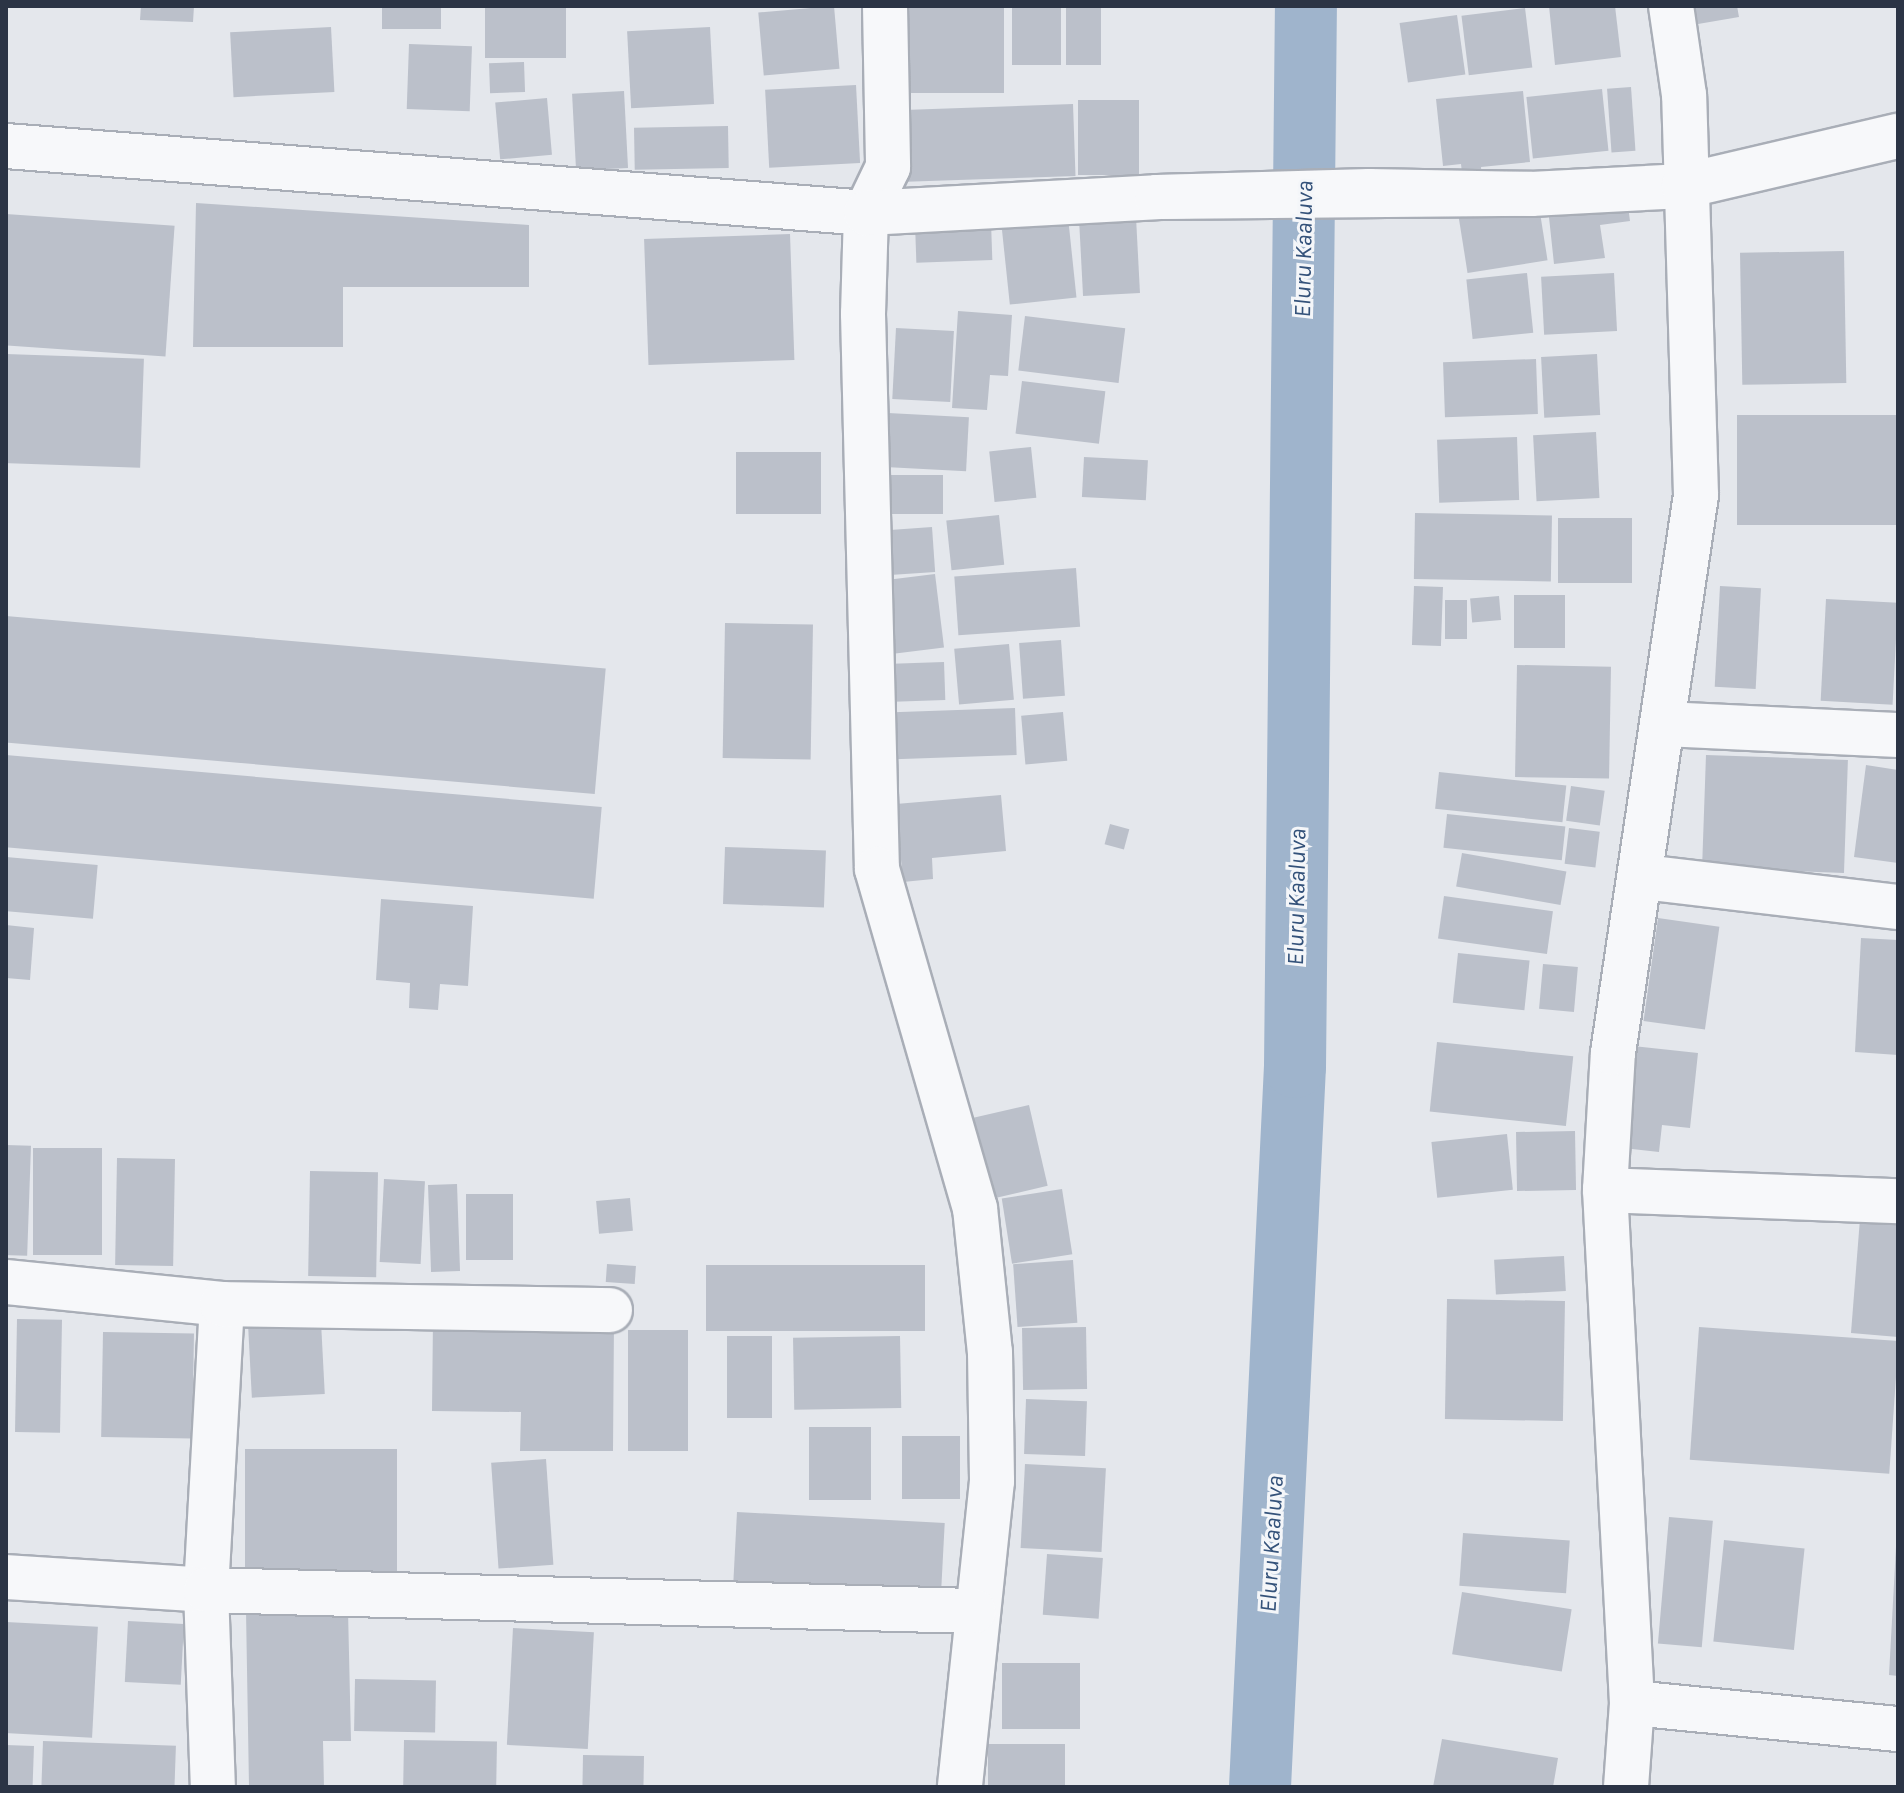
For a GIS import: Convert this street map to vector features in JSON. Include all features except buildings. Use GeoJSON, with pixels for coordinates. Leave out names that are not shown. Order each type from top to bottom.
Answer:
{"type":"FeatureCollection","features":[{"type":"Feature","properties":{"kind":"street"},"geometry":{"type":"LineString","coordinates":[[885,6],[888,167],[866,213],[864,568],[877,869],[975,1208],[990,1352],[992,1481],[974,1611],[960,1787]]}},
{"type":"Feature","properties":{"kind":"street"},"geometry":{"type":"LineString","coordinates":[[1626,1787],[1632,1703],[1605,1190],[1613,1053],[1643,877],[1696,495],[1684,186],[1684,95],[1671,6]]}},
{"type":"Feature","properties":{"kind":"street"},"geometry":{"type":"LineString","coordinates":[[6,146],[866,213],[1157,197],[1531,194],[1684,186],[1898,136]]}},
{"type":"Feature","properties":{"kind":"street"},"geometry":{"type":"LineString","coordinates":[[1665,724],[1898,735]]}},
{"type":"Feature","properties":{"kind":"street"},"geometry":{"type":"LineString","coordinates":[[1643,877],[1898,907]]}},
{"type":"Feature","properties":{"kind":"street"},"geometry":{"type":"LineString","coordinates":[[1605,1190],[1898,1201]]}},
{"type":"Feature","properties":{"kind":"street"},"geometry":{"type":"LineString","coordinates":[[6,1282],[222,1304],[610,1310]]}},
{"type":"Feature","properties":{"kind":"street"},"geometry":{"type":"LineString","coordinates":[[213,1787],[206,1590],[222,1304]]}},
{"type":"Feature","properties":{"kind":"street"},"geometry":{"type":"LineString","coordinates":[[6,1577],[206,1590],[974,1611]]}},
{"type":"Feature","properties":{"kind":"street"},"geometry":{"type":"LineString","coordinates":[[1632,1703],[1898,1729]]}},
{"type":"Feature","properties":{"kind":"waterway","name":"Eluru Kaaluva"},"geometry":{"type":"LineString","coordinates":[[1260,1787],[1295,1067],[1306,6]]}}]}
